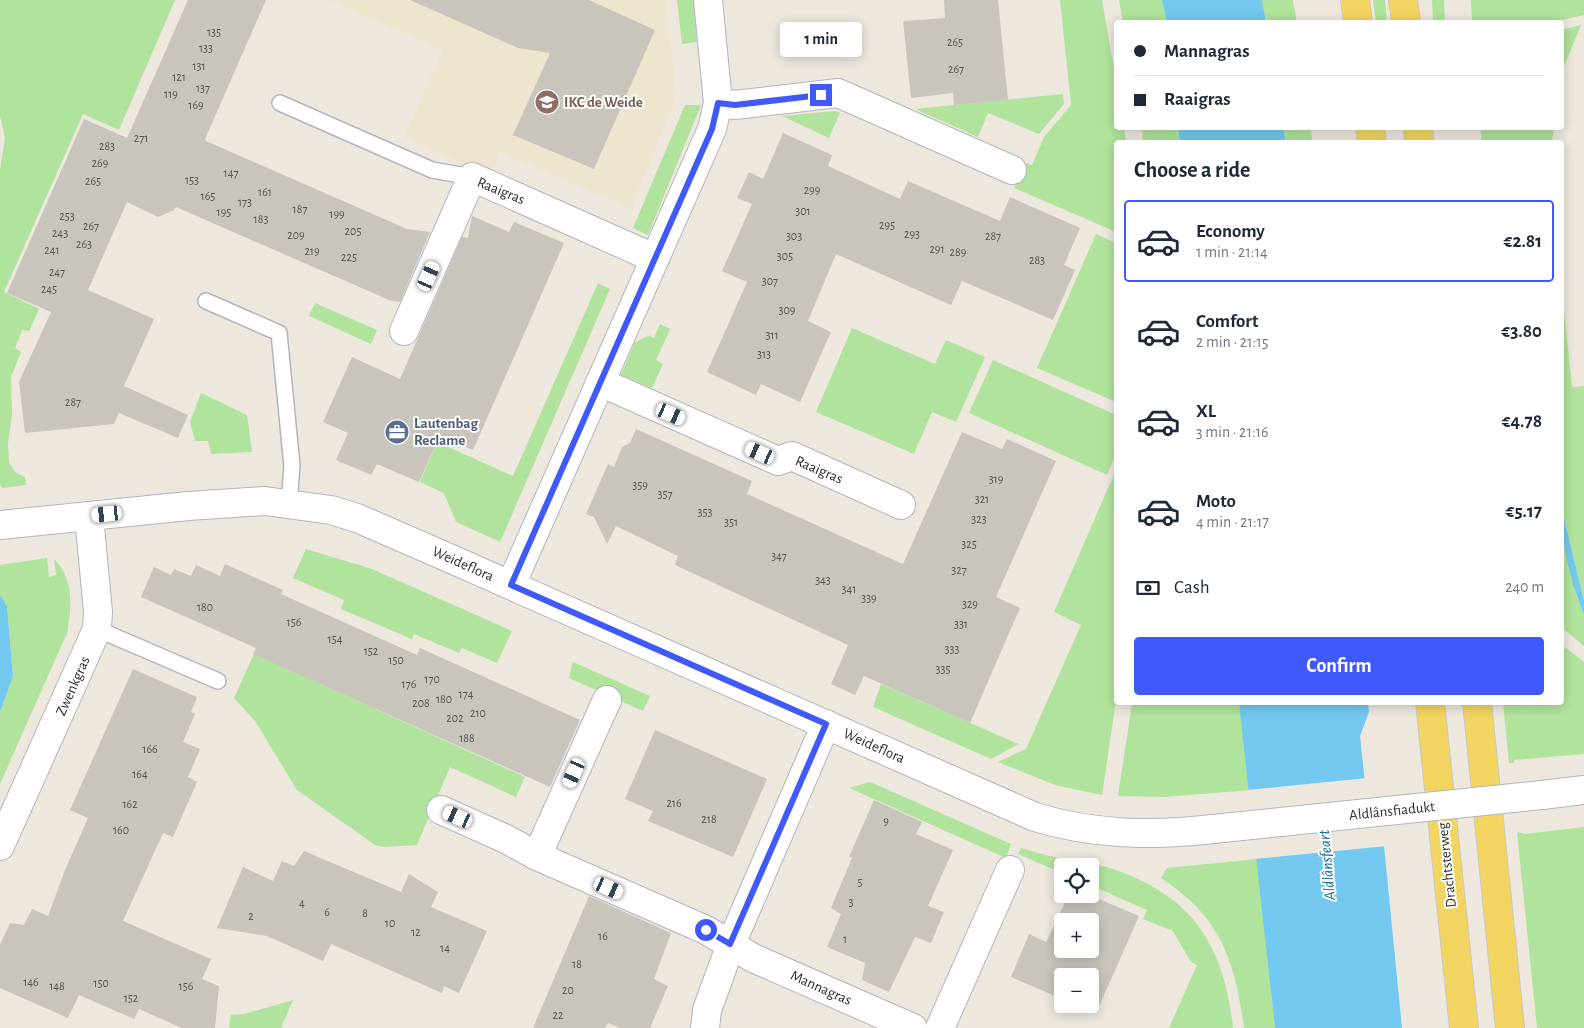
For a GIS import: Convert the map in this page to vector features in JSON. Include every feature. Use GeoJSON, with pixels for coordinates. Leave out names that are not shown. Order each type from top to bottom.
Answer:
{"type":"FeatureCollection","features":[{"type":"Feature","properties":{"kind":"main road"},"geometry":{"type":"LineString","coordinates":[[1355,0],[1358,20]]}},
{"type":"Feature","properties":{"kind":"main road"},"geometry":{"type":"LineString","coordinates":[[1403,0],[1406,20]]}},
{"type":"Feature","properties":{"kind":"main road","name":"Drachtsterweg"},"geometry":{"type":"LineString","coordinates":[[1430,705],[1464,1028]]}},
{"type":"Feature","properties":{"kind":"main road"},"geometry":{"type":"LineString","coordinates":[[1477,705],[1510,1028]]}},
{"type":"Feature","properties":{"kind":"street"},"geometry":{"type":"LineString","coordinates":[[511,585],[712,129],[718,103],[708,0]]}},
{"type":"Feature","properties":{"kind":"street"},"geometry":{"type":"LineString","coordinates":[[718,103],[735,105],[838,93],[1012,170]]}},
{"type":"Feature","properties":{"kind":"street","name":"Raaigras"},"geometry":{"type":"LineString","coordinates":[[404,331],[472,177],[654,258]]}},
{"type":"Feature","properties":{"kind":"street","name":"Raaigras"},"geometry":{"type":"LineString","coordinates":[[600,382],[778,461],[792,456],[901,505]]}},
{"type":"Feature","properties":{"kind":"street","name":"Weideflora"},"geometry":{"type":"LineString","coordinates":[[3,525],[236,502],[289,503],[331,510],[357,518],[511,585],[1019,811],[1081,828],[1123,833],[1162,834],[1213,829]]}},
{"type":"Feature","properties":{"kind":"street","name":"Zwenkgras"},"geometry":{"type":"LineString","coordinates":[[0,846],[97,629],[98,612],[89,516]]}},
{"type":"Feature","properties":{"kind":"street"},"geometry":{"type":"LineString","coordinates":[[537,856],[607,700]]}},
{"type":"Feature","properties":{"kind":"street"},"geometry":{"type":"LineString","coordinates":[[705,1028],[707,1010],[730,944],[826,724]]}},
{"type":"Feature","properties":{"kind":"street","name":"Aldlânsfiadukt"},"geometry":{"type":"LineString","coordinates":[[1213,829],[1584,790]]}},
{"type":"Feature","properties":{"kind":"street","name":"Mannagras"},"geometry":{"type":"LineString","coordinates":[[441,810],[506,839],[537,856],[706,930],[753,958],[913,1028]]}},
{"type":"Feature","properties":{"kind":"street"},"geometry":{"type":"LineString","coordinates":[[940,1028],[1010,870]]}},
{"type":"Feature","properties":{"kind":"lane"},"geometry":{"type":"LineString","coordinates":[[280,103],[432,170],[472,177]]}},
{"type":"Feature","properties":{"kind":"lane"},"geometry":{"type":"LineString","coordinates":[[206,301],[279,333],[292,466],[289,503]]}},
{"type":"Feature","properties":{"kind":"lane"},"geometry":{"type":"LineString","coordinates":[[97,629],[218,681]]}},
{"type":"Feature","properties":{"kind":"shaded area","name":"IKC de Weide"},"geometry":{"type":"Polygon","coordinates":[[[330,0],[666,0],[676,97],[631,209],[499,151],[489,175],[404,137],[443,50],[330,0]]]}},
{"type":"Feature","properties":{"kind":"green space"},"geometry":{"type":"Polygon","coordinates":[[[0,0],[175,0],[119,130],[83,114],[4,292],[39,309],[29,331],[22,330],[15,348],[21,352],[11,377],[12,415],[8,444],[9,463],[16,473],[25,477],[26,485],[3,488],[0,485],[0,170],[5,138],[0,116],[0,0]]]}},
{"type":"Feature","properties":{"kind":"green space"},"geometry":{"type":"Polygon","coordinates":[[[677,0],[693,0],[697,42],[682,44],[677,0]]]}},
{"type":"Feature","properties":{"kind":"green space"},"geometry":{"type":"Polygon","coordinates":[[[1060,0],[1102,0],[1114,69],[1114,130],[1124,130],[1126,140],[1114,140],[1114,231],[1014,188],[1026,163],[1032,165],[1044,137],[1071,105],[1060,0]]]}},
{"type":"Feature","properties":{"kind":"green space"},"geometry":{"type":"Polygon","coordinates":[[[1119,0],[1162,0],[1167,20],[1123,20],[1119,0]]]}},
{"type":"Feature","properties":{"kind":"green space"},"geometry":{"type":"Polygon","coordinates":[[[1262,0],[1293,0],[1297,20],[1266,20],[1262,0]]]}},
{"type":"Feature","properties":{"kind":"green space"},"geometry":{"type":"Polygon","coordinates":[[[1373,0],[1385,0],[1387,20],[1376,20],[1373,0]]]}},
{"type":"Feature","properties":{"kind":"green space"},"geometry":{"type":"Polygon","coordinates":[[[1432,0],[1444,0],[1445,20],[1433,20],[1432,0]]]}},
{"type":"Feature","properties":{"kind":"green space"},"geometry":{"type":"Polygon","coordinates":[[[1471,0],[1584,0],[1584,15],[1562,20],[1472,20],[1471,0]]]}},
{"type":"Feature","properties":{"kind":"green space"},"geometry":{"type":"Polygon","coordinates":[[[1581,25],[1564,67],[1564,29],[1581,25]]]}},
{"type":"Feature","properties":{"kind":"green space"},"geometry":{"type":"Polygon","coordinates":[[[1063,94],[1064,104],[1039,134],[988,113],[978,137],[915,109],[1063,94]]]}},
{"type":"Feature","properties":{"kind":"green space"},"geometry":{"type":"Polygon","coordinates":[[[685,105],[701,105],[648,235],[633,228],[685,105]]]}},
{"type":"Feature","properties":{"kind":"green space"},"geometry":{"type":"Polygon","coordinates":[[[835,111],[840,113],[829,138],[782,116],[835,111]]]}},
{"type":"Feature","properties":{"kind":"green space"},"geometry":{"type":"Polygon","coordinates":[[[1142,130],[1178,130],[1180,140],[1143,140],[1142,130]]]}},
{"type":"Feature","properties":{"kind":"green space"},"geometry":{"type":"Polygon","coordinates":[[[1283,130],[1311,130],[1312,140],[1286,140],[1283,130]]]}},
{"type":"Feature","properties":{"kind":"green space"},"geometry":{"type":"Polygon","coordinates":[[[1480,130],[1554,130],[1552,140],[1482,140],[1480,130]]]}},
{"type":"Feature","properties":{"kind":"green space"},"geometry":{"type":"Polygon","coordinates":[[[1096,234],[1114,242],[1114,401],[1037,368],[1096,234]]]}},
{"type":"Feature","properties":{"kind":"green space"},"geometry":{"type":"Polygon","coordinates":[[[598,283],[610,289],[500,542],[456,522],[444,493],[420,482],[437,442],[513,476],[598,283]]]}},
{"type":"Feature","properties":{"kind":"green space"},"geometry":{"type":"Polygon","coordinates":[[[315,303],[377,330],[371,344],[309,316],[315,303]]]}},
{"type":"Feature","properties":{"kind":"green space"},"geometry":{"type":"Polygon","coordinates":[[[1564,310],[1572,387],[1584,386],[1584,601],[1564,518],[1564,310]]]}},
{"type":"Feature","properties":{"kind":"green space"},"geometry":{"type":"Polygon","coordinates":[[[660,324],[670,329],[656,360],[663,364],[652,388],[621,375],[635,342],[649,336],[654,338],[660,324]]]}},
{"type":"Feature","properties":{"kind":"green space"},"geometry":{"type":"Polygon","coordinates":[[[852,328],[935,364],[946,340],[985,357],[956,422],[932,412],[914,454],[816,412],[852,328]]]}},
{"type":"Feature","properties":{"kind":"green space"},"geometry":{"type":"Polygon","coordinates":[[[993,360],[1114,414],[1114,459],[1107,475],[969,413],[993,360]]]}},
{"type":"Feature","properties":{"kind":"green space"},"geometry":{"type":"Polygon","coordinates":[[[201,393],[247,415],[252,452],[211,454],[208,441],[195,441],[190,422],[201,393]]]}},
{"type":"Feature","properties":{"kind":"green space"},"geometry":{"type":"Polygon","coordinates":[[[1114,475],[1115,705],[1102,795],[1055,785],[998,762],[1026,749],[1081,625],[1054,612],[1114,475]]]}},
{"type":"Feature","properties":{"kind":"green space"},"geometry":{"type":"Polygon","coordinates":[[[1564,542],[1577,598],[1584,615],[1584,646],[1564,629],[1564,542]]]}},
{"type":"Feature","properties":{"kind":"green space"},"geometry":{"type":"Polygon","coordinates":[[[306,549],[372,569],[512,631],[497,663],[462,648],[459,653],[414,634],[412,639],[341,609],[344,600],[293,578],[306,549]]]}},
{"type":"Feature","properties":{"kind":"green space"},"geometry":{"type":"Polygon","coordinates":[[[47,558],[49,577],[56,575],[54,559],[61,567],[68,584],[70,614],[67,633],[0,784],[0,712],[13,676],[7,606],[0,595],[0,565],[47,558]]]}},
{"type":"Feature","properties":{"kind":"green space"},"geometry":{"type":"Polygon","coordinates":[[[1564,646],[1584,662],[1584,754],[1514,760],[1514,763],[1509,763],[1503,705],[1564,705],[1564,646]]]}},
{"type":"Feature","properties":{"kind":"green space"},"geometry":{"type":"Polygon","coordinates":[[[254,654],[525,777],[516,797],[450,767],[417,845],[384,847],[375,845],[297,790],[255,721],[234,698],[254,654]]]}},
{"type":"Feature","properties":{"kind":"green space"},"geometry":{"type":"Polygon","coordinates":[[[573,662],[650,696],[643,711],[569,678],[573,662]]]}},
{"type":"Feature","properties":{"kind":"green space"},"geometry":{"type":"Polygon","coordinates":[[[881,684],[1019,744],[991,759],[873,707],[881,684]]]}},
{"type":"Feature","properties":{"kind":"green space"},"geometry":{"type":"Polygon","coordinates":[[[1132,705],[1239,705],[1251,790],[1165,797],[1118,796],[1132,705]]]}},
{"type":"Feature","properties":{"kind":"green space"},"geometry":{"type":"Polygon","coordinates":[[[870,782],[1011,844],[1006,858],[849,788],[870,782]]]}},
{"type":"Feature","properties":{"kind":"green space"},"geometry":{"type":"Polygon","coordinates":[[[1584,827],[1584,1028],[1537,1028],[1517,832],[1525,834],[1584,827]]]}},
{"type":"Feature","properties":{"kind":"green space"},"geometry":{"type":"Polygon","coordinates":[[[1021,848],[1060,858],[1054,858],[1054,870],[1018,854],[1021,848]]]}},
{"type":"Feature","properties":{"kind":"green space"},"geometry":{"type":"Polygon","coordinates":[[[1257,859],[1275,1028],[1244,1028],[1236,982],[1222,942],[1198,908],[1161,878],[1167,868],[1257,859]]]}},
{"type":"Feature","properties":{"kind":"green space"},"geometry":{"type":"Polygon","coordinates":[[[1099,866],[1138,879],[1163,893],[1183,908],[1199,927],[1212,948],[1222,971],[1233,1028],[1169,1028],[1197,965],[1191,962],[1173,931],[1143,919],[1147,910],[1099,889],[1099,866]]]}},
{"type":"Feature","properties":{"kind":"green space"},"geometry":{"type":"Polygon","coordinates":[[[293,1000],[281,1028],[229,1028],[231,1015],[244,1014],[293,1000]]]}},
{"type":"Feature","properties":{"kind":"water"},"geometry":{"type":"Polygon","coordinates":[[[1162,0],[1262,0],[1266,20],[1167,20],[1162,0]]]}},
{"type":"Feature","properties":{"kind":"water"},"geometry":{"type":"Polygon","coordinates":[[[1178,130],[1283,130],[1286,140],[1180,140],[1178,130]]]}},
{"type":"Feature","properties":{"kind":"water"},"geometry":{"type":"Polygon","coordinates":[[[1564,518],[1584,601],[1584,615],[1574,589],[1564,540],[1564,518]]]}},
{"type":"Feature","properties":{"kind":"water"},"geometry":{"type":"Polygon","coordinates":[[[0,595],[7,606],[13,676],[0,712],[0,595]]]}},
{"type":"Feature","properties":{"kind":"water","name":"Aldlânsfeart"},"geometry":{"type":"Polygon","coordinates":[[[1239,705],[1368,705],[1369,712],[1360,736],[1371,841],[1384,846],[1402,1028],[1275,1028],[1239,705]]]}},
{"type":"Feature","properties":{"kind":"pier"},"geometry":{"type":"Polygon","coordinates":[[[1367,778],[1373,839],[1387,846],[1255,859],[1248,790],[1367,778]]]}},
{"type":"Feature","properties":{"kind":"building"},"geometry":{"type":"Polygon","coordinates":[[[188,0],[266,0],[205,139],[206,141],[407,229],[430,232],[400,302],[389,300],[176,207],[174,210],[158,217],[127,202],[88,290],[154,319],[124,386],[188,415],[178,438],[119,413],[114,424],[25,433],[19,382],[51,312],[7,293],[84,119],[127,138],[188,0]]]}},
{"type":"Feature","properties":{"kind":"building"},"geometry":{"type":"Polygon","coordinates":[[[410,0],[589,0],[655,30],[594,169],[513,135],[550,53],[518,48],[410,0]]]}},
{"type":"Feature","properties":{"kind":"building"},"geometry":{"type":"Polygon","coordinates":[[[944,0],[998,0],[1008,100],[954,105],[953,93],[911,98],[903,21],[945,18],[944,0]]]}},
{"type":"Feature","properties":{"kind":"building"},"geometry":{"type":"Polygon","coordinates":[[[783,133],[832,155],[828,166],[900,199],[908,181],[1000,221],[1010,197],[1080,228],[1064,265],[1075,270],[1053,320],[962,281],[951,305],[836,254],[808,321],[831,332],[800,402],[761,384],[756,395],[707,372],[747,282],[722,271],[752,204],[737,198],[749,172],[763,179],[783,133]]]}},
{"type":"Feature","properties":{"kind":"building"},"geometry":{"type":"Polygon","coordinates":[[[472,216],[509,232],[514,222],[564,243],[473,450],[440,435],[419,482],[377,464],[371,475],[336,460],[348,433],[323,422],[352,357],[400,379],[462,237],[468,238],[472,216]]]}},
{"type":"Feature","properties":{"kind":"building"},"geometry":{"type":"Polygon","coordinates":[[[636,429],[752,481],[747,494],[903,564],[962,432],[1002,449],[1007,439],[1056,461],[996,597],[1020,608],[970,723],[864,676],[855,695],[831,684],[848,645],[675,565],[678,556],[616,526],[607,544],[594,517],[586,514],[608,464],[614,467],[622,447],[630,443],[636,429]]]}},
{"type":"Feature","properties":{"kind":"building"},"geometry":{"type":"Polygon","coordinates":[[[225,564],[283,590],[281,594],[417,655],[420,648],[580,720],[550,787],[253,654],[256,648],[141,597],[154,567],[171,575],[174,569],[191,576],[196,565],[220,576],[225,564]]]}},
{"type":"Feature","properties":{"kind":"building"},"geometry":{"type":"Polygon","coordinates":[[[133,669],[197,697],[191,712],[195,714],[183,742],[200,749],[188,777],[197,782],[173,837],[163,833],[123,921],[211,959],[202,979],[219,986],[215,1028],[182,1028],[139,1009],[134,1019],[79,995],[68,1018],[0,988],[0,945],[10,923],[24,925],[32,909],[48,916],[65,870],[88,818],[70,810],[133,669]]]}},
{"type":"Feature","properties":{"kind":"building"},"geometry":{"type":"Polygon","coordinates":[[[655,730],[767,779],[733,857],[648,821],[653,811],[625,799],[655,730]]]}},
{"type":"Feature","properties":{"kind":"building"},"geometry":{"type":"Polygon","coordinates":[[[874,800],[922,822],[916,834],[953,850],[928,906],[944,912],[931,943],[915,937],[889,992],[862,980],[865,963],[827,947],[841,914],[831,908],[852,858],[849,857],[874,800]]]}},
{"type":"Feature","properties":{"kind":"building"},"geometry":{"type":"Polygon","coordinates":[[[304,851],[401,892],[409,874],[438,892],[431,907],[487,931],[459,993],[444,986],[442,993],[331,944],[323,961],[267,936],[217,928],[243,867],[273,881],[282,861],[294,866],[304,851]]]}},
{"type":"Feature","properties":{"kind":"building"},"geometry":{"type":"Polygon","coordinates":[[[589,896],[671,933],[654,979],[668,986],[650,1028],[621,1028],[608,1023],[605,1028],[533,1028],[589,896]]]}},
{"type":"Feature","properties":{"kind":"building"},"geometry":{"type":"Polygon","coordinates":[[[1099,899],[1139,916],[1099,1006],[1099,968],[1054,968],[1054,996],[1011,977],[1029,934],[1046,942],[1054,925],[1054,958],[1099,958],[1099,913],[1060,913],[1065,903],[1099,903],[1099,899]]]}},
{"type":"Feature","properties":{"kind":"place","name":"IKC de Weide"},"geometry":{"type":"Point","coordinates":[547,102]}},
{"type":"Feature","properties":{"kind":"place","name":"Lautenbag Reclame"},"geometry":{"type":"Point","coordinates":[397,432]}},
{"type":"Feature","properties":{"kind":"route"},"geometry":{"type":"LineString","coordinates":[[706,930],[730,944],[826,724],[511,585],[712,129],[718,110],[718,103],[735,105],[821,95]]}}]}
